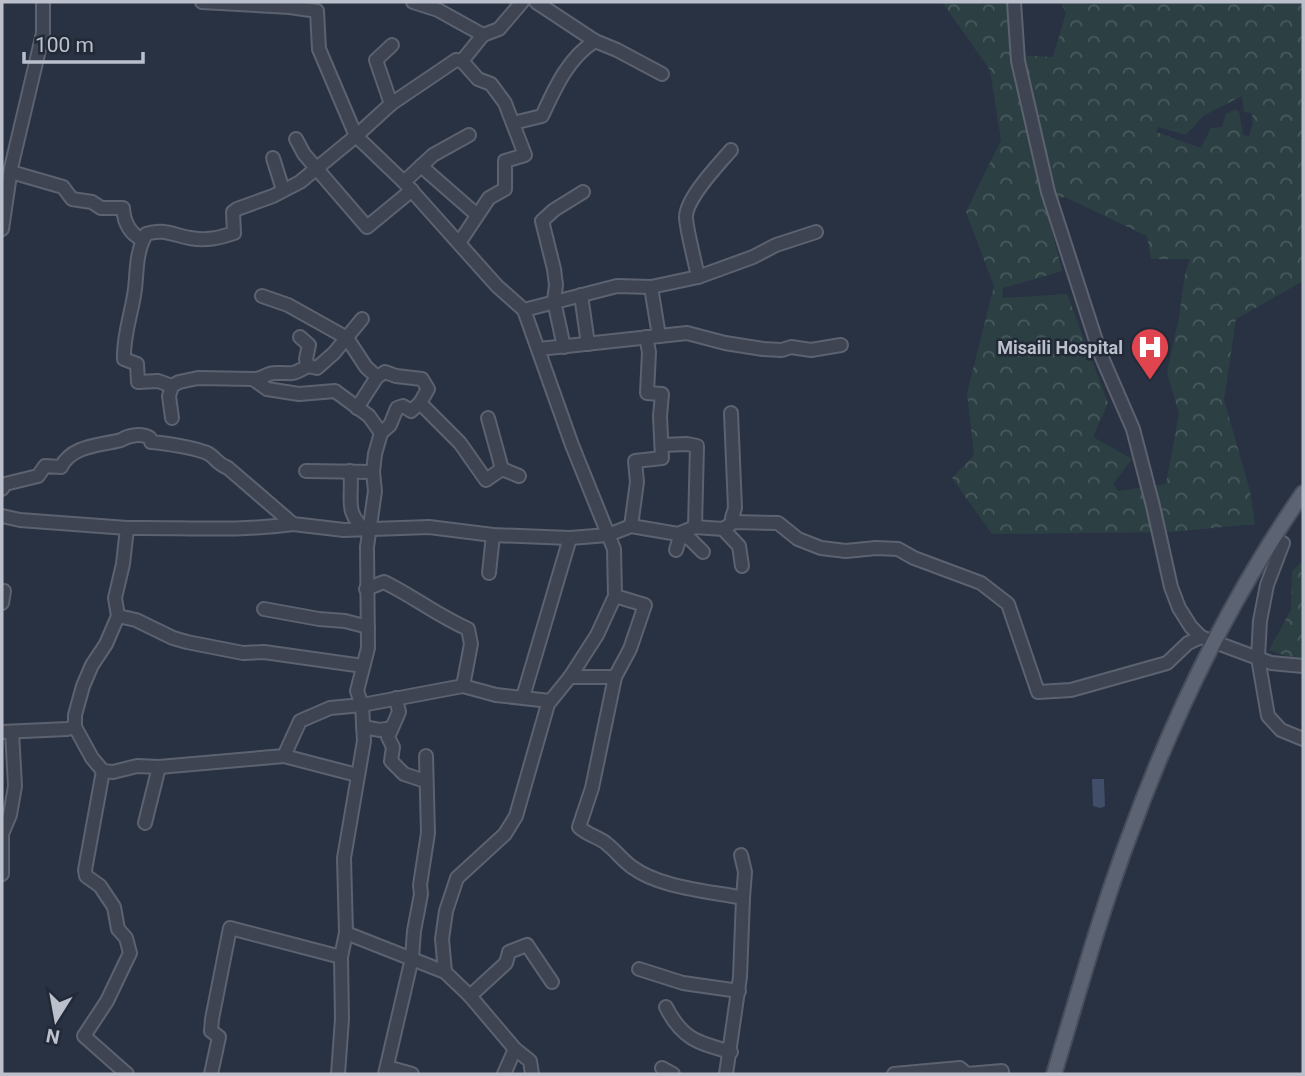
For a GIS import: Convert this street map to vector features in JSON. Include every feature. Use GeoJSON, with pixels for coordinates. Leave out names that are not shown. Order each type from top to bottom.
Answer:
{"type":"FeatureCollection","features":[{"type":"Feature","properties":{"kind":"main road"},"geometry":{"type":"LineString","coordinates":[[1054,1074],[1128,838],[1200,667],[1208,640],[1303,493]]}},
{"type":"Feature","properties":{"kind":"street"},"geometry":{"type":"LineString","coordinates":[[2,229],[43,33],[43,2]]}},
{"type":"Feature","properties":{"kind":"street"},"geometry":{"type":"LineString","coordinates":[[202,2],[318,7],[319,49],[356,136],[408,186],[497,286],[524,310],[572,445],[614,549],[615,596],[597,635],[570,677],[550,701],[534,746],[516,816],[505,834],[457,878],[446,911],[442,939],[445,972]]}},
{"type":"Feature","properties":{"kind":"street"},"geometry":{"type":"LineString","coordinates":[[413,2],[438,10],[483,35]]}},
{"type":"Feature","properties":{"kind":"street"},"geometry":{"type":"LineString","coordinates":[[462,61],[483,35],[499,29],[522,2]]}},
{"type":"Feature","properties":{"kind":"street"},"geometry":{"type":"LineString","coordinates":[[536,2],[595,41],[662,74]]}},
{"type":"Feature","properties":{"kind":"street"},"geometry":{"type":"LineString","coordinates":[[1014,2],[1018,61],[1048,192],[1100,353],[1133,429],[1171,587],[1179,608],[1191,627],[1208,640],[1285,666],[1303,666]]}},
{"type":"Feature","properties":{"kind":"street"},"geometry":{"type":"LineString","coordinates":[[513,123],[542,116],[556,85],[567,69],[582,49],[595,41]]}},
{"type":"Feature","properties":{"kind":"street"},"geometry":{"type":"LineString","coordinates":[[391,104],[376,60],[392,45]]}},
{"type":"Feature","properties":{"kind":"street"},"geometry":{"type":"LineString","coordinates":[[172,386],[158,381],[138,382],[137,364],[124,359],[125,334],[135,290],[136,261],[146,234],[158,230],[190,238],[209,239],[234,233],[233,212],[300,182],[391,104],[456,60],[462,61],[478,79],[491,84],[505,103],[525,155],[505,162],[505,189],[489,198],[459,243]]}},
{"type":"Feature","properties":{"kind":"street"},"geometry":{"type":"LineString","coordinates":[[296,139],[304,154],[366,227],[408,186],[432,155],[469,135]]}},
{"type":"Feature","properties":{"kind":"street"},"geometry":{"type":"LineString","coordinates":[[698,277],[686,220],[687,210],[707,179],[731,150]]}},
{"type":"Feature","properties":{"kind":"street"},"geometry":{"type":"LineString","coordinates":[[273,158],[283,190]]}},
{"type":"Feature","properties":{"kind":"street"},"geometry":{"type":"LineString","coordinates":[[421,166],[477,215]]}},
{"type":"Feature","properties":{"kind":"street"},"geometry":{"type":"LineString","coordinates":[[12,172],[62,187],[72,199],[93,202],[101,208],[123,208],[123,215],[131,233],[143,240]]}},
{"type":"Feature","properties":{"kind":"street"},"geometry":{"type":"LineString","coordinates":[[564,347],[554,301],[554,270],[542,221],[583,192]]}},
{"type":"Feature","properties":{"kind":"street"},"geometry":{"type":"LineString","coordinates":[[524,310],[617,286],[651,287],[698,277],[753,257],[776,244],[816,232]]}},
{"type":"Feature","properties":{"kind":"street"},"geometry":{"type":"LineString","coordinates":[[631,526],[636,482],[635,461],[662,458],[662,394],[647,393],[652,337],[651,287]]}},
{"type":"Feature","properties":{"kind":"street"},"geometry":{"type":"LineString","coordinates":[[581,295],[588,344]]}},
{"type":"Feature","properties":{"kind":"street"},"geometry":{"type":"LineString","coordinates":[[262,296],[288,305],[347,338],[366,367],[377,377]]}},
{"type":"Feature","properties":{"kind":"street"},"geometry":{"type":"LineString","coordinates":[[172,418],[169,396],[172,386],[178,382],[198,378],[259,380],[272,373],[290,376],[308,366],[317,368],[362,319]]}},
{"type":"Feature","properties":{"kind":"street"},"geometry":{"type":"LineString","coordinates":[[539,349],[687,333],[763,349],[782,350],[791,347],[810,350],[841,345]]}},
{"type":"Feature","properties":{"kind":"street"},"geometry":{"type":"LineString","coordinates":[[300,337],[309,345],[306,359],[308,366]]}},
{"type":"Feature","properties":{"kind":"street"},"geometry":{"type":"LineString","coordinates":[[338,1074],[342,1019],[341,957],[346,933],[344,858],[364,741],[362,705],[357,691],[368,648],[368,531],[375,491],[375,454],[381,433],[390,425],[397,408],[403,406],[411,411],[420,403],[428,389],[422,379],[385,372],[377,377],[357,408]]}},
{"type":"Feature","properties":{"kind":"street"},"geometry":{"type":"LineString","coordinates":[[253,379],[267,389],[288,393],[335,391],[369,416],[381,433]]}},
{"type":"Feature","properties":{"kind":"street"},"geometry":{"type":"LineString","coordinates":[[420,403],[460,443],[486,480],[502,469]]}},
{"type":"Feature","properties":{"kind":"street"},"geometry":{"type":"LineString","coordinates":[[728,526],[735,508],[731,413]]}},
{"type":"Feature","properties":{"kind":"street"},"geometry":{"type":"LineString","coordinates":[[488,418],[502,469]]}},
{"type":"Feature","properties":{"kind":"street"},"geometry":{"type":"LineString","coordinates":[[2,489],[5,484],[38,476],[45,466],[61,467],[65,458],[73,451],[121,440],[127,436],[142,435],[150,438],[151,442],[178,445],[210,454],[217,464],[228,468],[293,524]]}},
{"type":"Feature","properties":{"kind":"street"},"geometry":{"type":"LineString","coordinates":[[662,445],[697,446],[695,527]]}},
{"type":"Feature","properties":{"kind":"street"},"geometry":{"type":"LineString","coordinates":[[502,469],[519,475]]}},
{"type":"Feature","properties":{"kind":"street"},"geometry":{"type":"LineString","coordinates":[[306,471],[373,472]]}},
{"type":"Feature","properties":{"kind":"street"},"geometry":{"type":"LineString","coordinates":[[350,471],[350,507],[356,522],[368,531]]}},
{"type":"Feature","properties":{"kind":"street"},"geometry":{"type":"LineString","coordinates":[[3,518],[127,528],[153,526],[259,529],[293,524],[368,531],[429,527],[493,535],[570,538],[608,535],[631,526],[678,534],[690,539],[703,552]]}},
{"type":"Feature","properties":{"kind":"street"},"geometry":{"type":"LineString","coordinates":[[678,534],[695,527],[778,523],[798,539],[829,550],[898,549],[914,558],[981,583],[1008,604],[1038,692],[1071,691],[1167,663],[1188,643],[1208,640]]}},
{"type":"Feature","properties":{"kind":"street"},"geometry":{"type":"LineString","coordinates":[[728,526],[739,546],[742,566]]}},
{"type":"Feature","properties":{"kind":"street"},"geometry":{"type":"LineString","coordinates":[[127,528],[123,564],[115,597],[118,616],[106,644],[87,676],[75,715],[75,727],[92,758],[103,771],[114,772],[137,766],[159,767],[284,756],[357,775]]}},
{"type":"Feature","properties":{"kind":"street"},"geometry":{"type":"LineString","coordinates":[[676,550],[680,540],[678,534]]}},
{"type":"Feature","properties":{"kind":"street"},"geometry":{"type":"LineString","coordinates":[[489,573],[493,535]]}},
{"type":"Feature","properties":{"kind":"street"},"geometry":{"type":"LineString","coordinates":[[523,697],[570,538]]}},
{"type":"Feature","properties":{"kind":"street"},"geometry":{"type":"LineString","coordinates":[[1283,543],[1267,584],[1260,621],[1258,658],[1268,716],[1281,730],[1303,739]]}},
{"type":"Feature","properties":{"kind":"street"},"geometry":{"type":"LineString","coordinates":[[366,589],[384,582],[410,594],[434,612],[468,629],[471,643],[463,686]]}},
{"type":"Feature","properties":{"kind":"street"},"geometry":{"type":"LineString","coordinates":[[615,596],[645,605],[630,649],[615,677],[592,788],[579,827],[608,844],[631,867],[644,875],[673,884],[743,898]]}},
{"type":"Feature","properties":{"kind":"street"},"geometry":{"type":"LineString","coordinates":[[264,609],[368,627]]}},
{"type":"Feature","properties":{"kind":"street"},"geometry":{"type":"LineString","coordinates":[[118,616],[136,620],[187,642],[243,653],[264,652],[363,666]]}},
{"type":"Feature","properties":{"kind":"street"},"geometry":{"type":"LineString","coordinates":[[570,677],[615,677]]}},
{"type":"Feature","properties":{"kind":"street"},"geometry":{"type":"LineString","coordinates":[[284,756],[300,721],[330,708],[362,705],[463,686],[496,695],[550,701]]}},
{"type":"Feature","properties":{"kind":"street"},"geometry":{"type":"LineString","coordinates":[[396,698],[399,712],[387,737],[393,747],[391,761],[404,774],[425,781]]}},
{"type":"Feature","properties":{"kind":"street"},"geometry":{"type":"LineString","coordinates":[[2,874],[2,834],[10,815],[15,786],[7,732],[75,727]]}},
{"type":"Feature","properties":{"kind":"street"},"geometry":{"type":"LineString","coordinates":[[363,727],[380,730],[391,728]]}},
{"type":"Feature","properties":{"kind":"street"},"geometry":{"type":"LineString","coordinates":[[412,1074],[386,1071],[412,958],[428,833],[425,756]]}},
{"type":"Feature","properties":{"kind":"street"},"geometry":{"type":"LineString","coordinates":[[145,823],[159,767]]}},
{"type":"Feature","properties":{"kind":"street"},"geometry":{"type":"LineString","coordinates":[[103,771],[85,870],[86,876],[100,886],[114,907],[118,929],[126,938],[130,953],[107,1001],[83,1036],[127,1074]]}},
{"type":"Feature","properties":{"kind":"street"},"geometry":{"type":"LineString","coordinates":[[726,1074],[738,991],[745,872],[741,855]]}},
{"type":"Feature","properties":{"kind":"street"},"geometry":{"type":"LineString","coordinates":[[211,1074],[219,1037],[211,1031],[212,1019],[230,929],[341,957]]}},
{"type":"Feature","properties":{"kind":"street"},"geometry":{"type":"LineString","coordinates":[[346,933],[445,972],[470,996],[515,1049],[530,1061],[532,1074]]}},
{"type":"Feature","properties":{"kind":"street"},"geometry":{"type":"LineString","coordinates":[[470,996],[506,963],[509,952],[527,945],[552,982]]}},
{"type":"Feature","properties":{"kind":"street"},"geometry":{"type":"LineString","coordinates":[[639,969],[683,983],[738,991]]}},
{"type":"Feature","properties":{"kind":"street"},"geometry":{"type":"LineString","coordinates":[[666,1007],[676,1026],[697,1042],[731,1052]]}},
{"type":"Feature","properties":{"kind":"street"},"geometry":{"type":"LineString","coordinates":[[504,1074],[515,1049]]}},
{"type":"Feature","properties":{"kind":"street"},"geometry":{"type":"LineString","coordinates":[[894,1074],[960,1068],[967,1074],[1002,1072]]}},
{"type":"Feature","properties":{"kind":"green space"},"geometry":{"type":"Polygon","coordinates":[[[942,2],[1012,2],[1013,55],[1053,57],[1066,13],[1061,2],[1303,2],[1303,281],[1236,319],[1224,400],[1250,491],[1255,524],[1171,532],[992,534],[952,478],[974,455],[967,393],[994,286],[966,212],[1001,140],[990,70],[942,2]],[[1242,96],[1203,116],[1186,135],[1158,127],[1156,132],[1201,148],[1211,128],[1222,127],[1226,114],[1234,110],[1239,111],[1243,135],[1249,136],[1253,123],[1252,113],[1244,112],[1242,96]],[[1065,197],[1044,200],[1062,271],[1003,288],[1002,298],[1067,294],[1108,403],[1093,437],[1132,459],[1113,484],[1118,491],[1166,484],[1179,413],[1167,373],[1190,259],[1151,259],[1147,236],[1065,197]]]}},
{"type":"Feature","properties":{"kind":"green space"},"geometry":{"type":"Polygon","coordinates":[[[1303,561],[1303,673],[1295,659],[1269,650],[1291,610],[1292,571],[1303,561]]]}},
{"type":"Feature","properties":{"kind":"water"},"geometry":{"type":"Polygon","coordinates":[[[1092,779],[1104,779],[1105,806],[1101,808],[1093,806],[1092,779]]]}},
{"type":"Feature","properties":{"kind":"place","name":"Misaili Hospital"},"geometry":{"type":"Point","coordinates":[1150,381]}}]}
